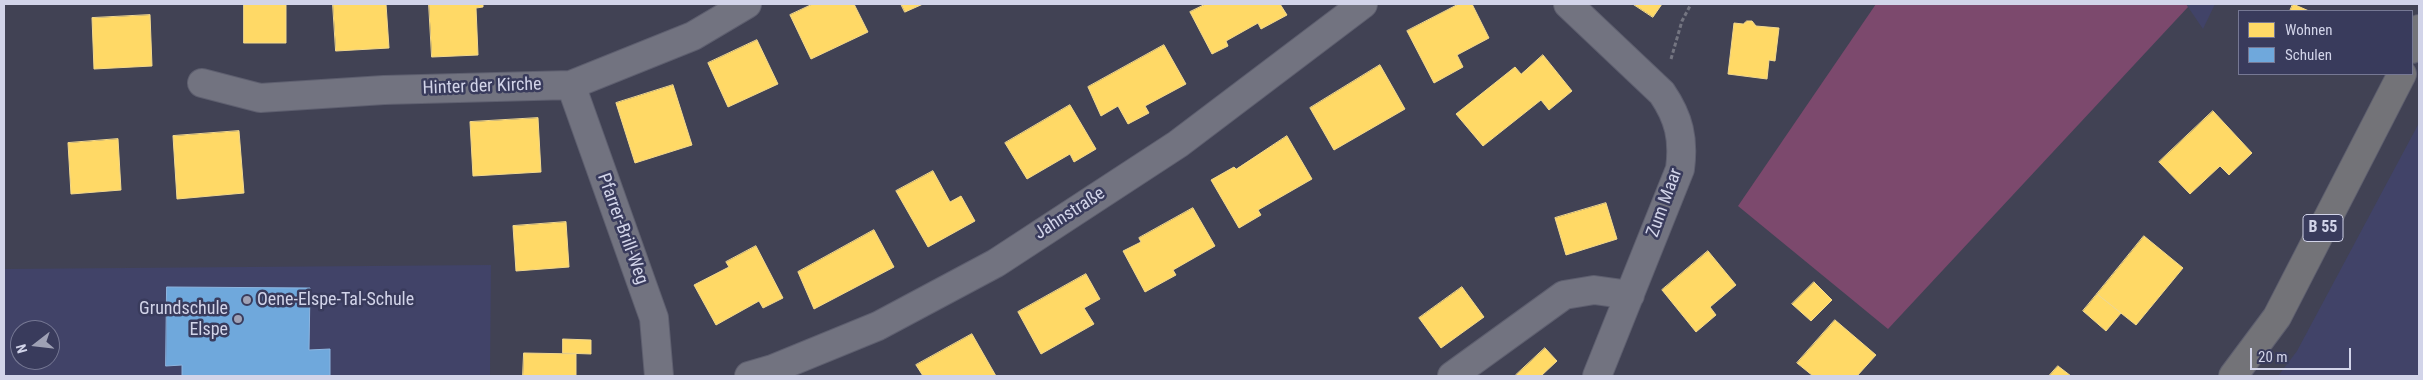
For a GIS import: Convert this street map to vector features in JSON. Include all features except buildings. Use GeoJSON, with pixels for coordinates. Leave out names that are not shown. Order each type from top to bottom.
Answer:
{"type":"FeatureCollection","features":[{"type":"Feature","properties":{"kind":"main road"},"geometry":{"type":"LineString","coordinates":[[2413,46],[2419,30]]}},
{"type":"Feature","properties":{"kind":"main road","name":"B 55"},"geometry":{"type":"LineString","coordinates":[[2233,376],[2276,317],[2401,75]]}},
{"type":"Feature","properties":{"kind":"street","name":"Hinter der Kirche"},"geometry":{"type":"LineString","coordinates":[[202,83],[260,98],[384,90],[571,85],[693,36],[747,4]]}},
{"type":"Feature","properties":{"kind":"street","name":"Jahnstraße"},"geometry":{"type":"LineString","coordinates":[[749,376],[774,369],[878,326],[996,263],[1178,144],[1363,4]]}},
{"type":"Feature","properties":{"kind":"street","name":"Zum Maar"},"geometry":{"type":"LineString","coordinates":[[1568,4],[1662,93],[1673,109],[1680,129],[1683,148],[1680,169],[1597,376]]}},
{"type":"Feature","properties":{"kind":"street","name":"Pfarrer-Brill-Weg"},"geometry":{"type":"LineString","coordinates":[[571,85],[654,318],[659,376]]}},
{"type":"Feature","properties":{"kind":"street"},"geometry":{"type":"LineString","coordinates":[[1452,376],[1564,295],[1594,290],[1630,295]]}},
{"type":"Feature","properties":{"kind":"path"},"geometry":{"type":"LineString","coordinates":[[1662,93],[1682,21],[1692,4]]}},
{"type":"Feature","properties":{"kind":"shaded area"},"geometry":{"type":"Polygon","coordinates":[[[1876,4],[2186,4],[2188,7],[1888,329],[1738,206],[1876,4]]]}},
{"type":"Feature","properties":{"kind":"shaded area"},"geometry":{"type":"Polygon","coordinates":[[[2186,4],[2215,4],[2203,29],[2188,7],[2186,4]]]}},
{"type":"Feature","properties":{"kind":"shaded area"},"geometry":{"type":"Polygon","coordinates":[[[2419,123],[2419,376],[2278,376],[2297,351],[2419,123]]]}},
{"type":"Feature","properties":{"kind":"shaded area","name":"Oene-Elspe-Tal-Schule"},"geometry":{"type":"Polygon","coordinates":[[[491,265],[490,376],[4,376],[4,269],[491,265]]]}},
{"type":"Feature","properties":{"kind":"place","name":"Oene-Elspe-Tal-Schule"},"geometry":{"type":"Point","coordinates":[247,300]}},
{"type":"Feature","properties":{"kind":"place","name":"Grundschule Elspe"},"geometry":{"type":"Point","coordinates":[238,319]}}]}
